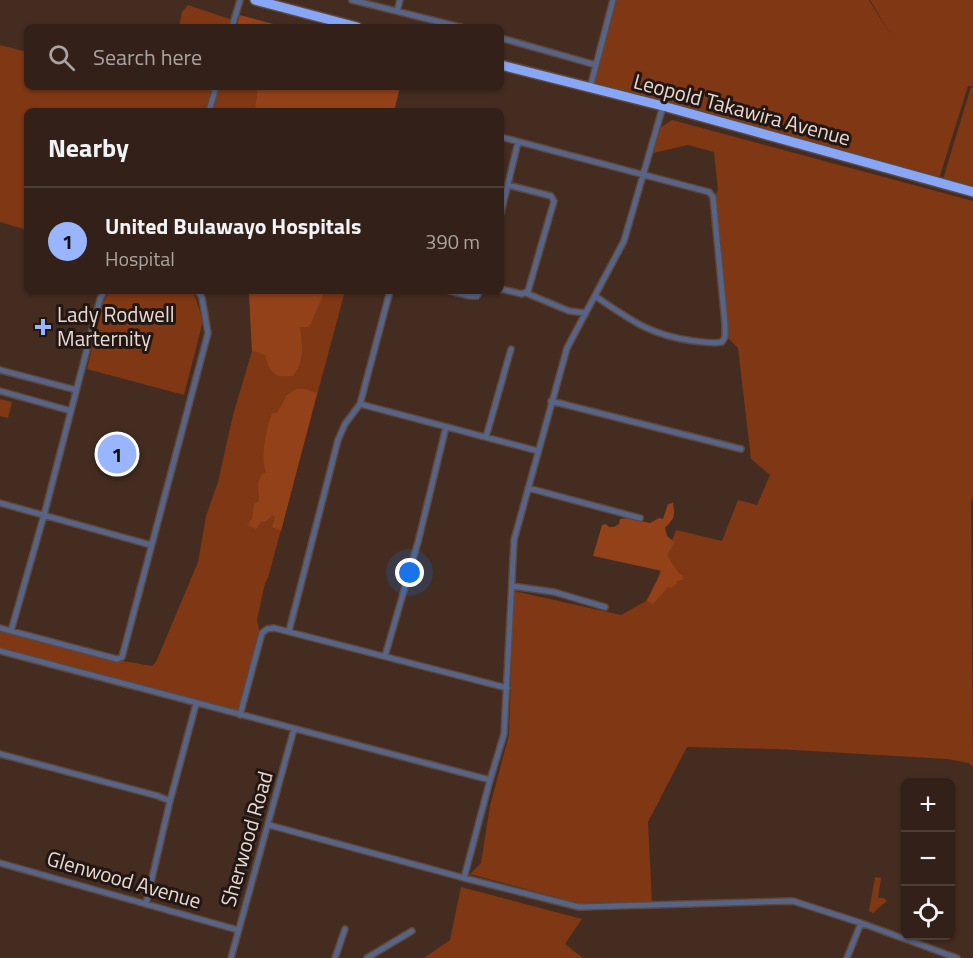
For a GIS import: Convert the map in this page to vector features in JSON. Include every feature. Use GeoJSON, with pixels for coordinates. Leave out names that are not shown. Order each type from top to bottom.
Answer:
{"type":"FeatureCollection","features":[{"type":"Feature","properties":{"kind":"highway"},"geometry":{"type":"LineString","coordinates":[[259,0],[346,24]]}},
{"type":"Feature","properties":{"kind":"highway","name":"Leopold Takawira Avenue"},"geometry":{"type":"LineString","coordinates":[[504,66],[663,106],[973,192]]}},
{"type":"Feature","properties":{"kind":"street"},"geometry":{"type":"LineString","coordinates":[[233,24],[240,0]]}},
{"type":"Feature","properties":{"kind":"street"},"geometry":{"type":"LineString","coordinates":[[352,0],[448,24]]}},
{"type":"Feature","properties":{"kind":"street"},"geometry":{"type":"LineString","coordinates":[[397,11],[400,0]]}},
{"type":"Feature","properties":{"kind":"street"},"geometry":{"type":"LineString","coordinates":[[590,87],[614,0]]}},
{"type":"Feature","properties":{"kind":"street"},"geometry":{"type":"LineString","coordinates":[[432,24],[433,20]]}},
{"type":"Feature","properties":{"kind":"street"},"geometry":{"type":"LineString","coordinates":[[504,39],[596,65]]}},
{"type":"Feature","properties":{"kind":"street"},"geometry":{"type":"LineString","coordinates":[[210,108],[215,90]]}},
{"type":"Feature","properties":{"kind":"street"},"geometry":{"type":"LineString","coordinates":[[464,878],[504,734],[513,544],[567,348],[624,241],[663,106]]}},
{"type":"Feature","properties":{"kind":"street"},"geometry":{"type":"LineString","coordinates":[[504,138],[709,192],[713,197],[725,324],[724,340],[719,343],[708,343],[662,335],[643,328],[595,296]]}},
{"type":"Feature","properties":{"kind":"street"},"geometry":{"type":"LineString","coordinates":[[504,201],[518,142]]}},
{"type":"Feature","properties":{"kind":"street"},"geometry":{"type":"LineString","coordinates":[[508,185],[551,196],[554,201],[526,293]]}},
{"type":"Feature","properties":{"kind":"street"},"geometry":{"type":"LineString","coordinates":[[504,290],[526,293],[569,311],[586,313]]}},
{"type":"Feature","properties":{"kind":"street"},"geometry":{"type":"LineString","coordinates":[[10,631],[44,515],[102,294]]}},
{"type":"Feature","properties":{"kind":"street"},"geometry":{"type":"LineString","coordinates":[[0,628],[120,659],[124,654],[208,333],[200,294]]}},
{"type":"Feature","properties":{"kind":"street"},"geometry":{"type":"LineString","coordinates":[[289,631],[338,440],[345,424],[360,404],[389,294]]}},
{"type":"Feature","properties":{"kind":"street"},"geometry":{"type":"LineString","coordinates":[[460,294],[470,297],[478,294]]}},
{"type":"Feature","properties":{"kind":"street"},"geometry":{"type":"LineString","coordinates":[[569,311],[582,322]]}},
{"type":"Feature","properties":{"kind":"street"},"geometry":{"type":"LineString","coordinates":[[486,437],[511,349]]}},
{"type":"Feature","properties":{"kind":"street"},"geometry":{"type":"LineString","coordinates":[[0,370],[76,390]]}},
{"type":"Feature","properties":{"kind":"street"},"geometry":{"type":"LineString","coordinates":[[0,392],[71,411]]}},
{"type":"Feature","properties":{"kind":"street"},"geometry":{"type":"LineString","coordinates":[[551,401],[741,449]]}},
{"type":"Feature","properties":{"kind":"street"},"geometry":{"type":"LineString","coordinates":[[360,404],[538,451]]}},
{"type":"Feature","properties":{"kind":"street"},"geometry":{"type":"LineString","coordinates":[[385,656],[418,543],[446,427]]}},
{"type":"Feature","properties":{"kind":"street"},"geometry":{"type":"LineString","coordinates":[[528,488],[640,518]]}},
{"type":"Feature","properties":{"kind":"street"},"geometry":{"type":"LineString","coordinates":[[0,503],[151,545]]}},
{"type":"Feature","properties":{"kind":"street"},"geometry":{"type":"LineString","coordinates":[[512,586],[554,592],[605,607]]}},
{"type":"Feature","properties":{"kind":"street"},"geometry":{"type":"LineString","coordinates":[[240,715],[262,633],[274,628],[507,688]]}},
{"type":"Feature","properties":{"kind":"street"},"geometry":{"type":"LineString","coordinates":[[0,651],[490,780]]}},
{"type":"Feature","properties":{"kind":"street"},"geometry":{"type":"LineString","coordinates":[[146,903],[196,704]]}},
{"type":"Feature","properties":{"kind":"street","name":"Sherwood Road"},"geometry":{"type":"LineString","coordinates":[[231,958],[294,729]]}},
{"type":"Feature","properties":{"kind":"street"},"geometry":{"type":"LineString","coordinates":[[0,754],[170,801]]}},
{"type":"Feature","properties":{"kind":"street"},"geometry":{"type":"LineString","coordinates":[[269,825],[579,907],[783,900],[804,903],[957,958]]}},
{"type":"Feature","properties":{"kind":"street","name":"Glenwood Avenue"},"geometry":{"type":"LineString","coordinates":[[0,863],[238,930]]}},
{"type":"Feature","properties":{"kind":"street"},"geometry":{"type":"LineString","coordinates":[[847,958],[861,923]]}},
{"type":"Feature","properties":{"kind":"street"},"geometry":{"type":"LineString","coordinates":[[335,958],[345,929]]}},
{"type":"Feature","properties":{"kind":"street"},"geometry":{"type":"LineString","coordinates":[[367,958],[412,931]]}},
{"type":"Feature","properties":{"kind":"shaded area"},"geometry":{"type":"Polygon","coordinates":[[[617,0],[869,0],[892,37],[870,0],[973,0],[973,86],[968,86],[939,179],[594,85],[617,0]]]}},
{"type":"Feature","properties":{"kind":"shaded area"},"geometry":{"type":"Polygon","coordinates":[[[188,5],[233,20],[232,24],[180,24],[182,12],[188,5]]]}},
{"type":"Feature","properties":{"kind":"shaded area"},"geometry":{"type":"Polygon","coordinates":[[[240,15],[273,24],[238,24],[240,15]]]}},
{"type":"Feature","properties":{"kind":"shaded area"},"geometry":{"type":"Polygon","coordinates":[[[0,45],[24,51],[24,90],[213,90],[208,108],[24,108],[24,229],[0,222],[0,45]]]}},
{"type":"Feature","properties":{"kind":"shaded area"},"geometry":{"type":"Polygon","coordinates":[[[971,87],[973,88],[973,187],[943,179],[971,87]]]}},
{"type":"Feature","properties":{"kind":"shaded area"},"geometry":{"type":"Polygon","coordinates":[[[217,90],[399,90],[395,108],[212,108],[217,90]]]}},
{"type":"Feature","properties":{"kind":"shaded area"},"geometry":{"type":"Polygon","coordinates":[[[258,90],[399,90],[395,108],[255,108],[258,90]]]}},
{"type":"Feature","properties":{"kind":"shaded area"},"geometry":{"type":"Polygon","coordinates":[[[672,120],[973,201],[973,496],[971,502],[973,767],[969,763],[947,759],[777,749],[687,747],[648,822],[652,902],[577,903],[470,874],[481,863],[490,806],[509,735],[514,591],[621,615],[646,601],[657,580],[676,530],[722,541],[738,500],[757,505],[770,475],[751,459],[738,348],[727,337],[713,196],[718,191],[714,152],[688,145],[653,153],[661,127],[672,120]]]}},
{"type":"Feature","properties":{"kind":"shaded area"},"geometry":{"type":"Polygon","coordinates":[[[108,294],[194,294],[203,321],[184,395],[87,369],[103,302],[108,294]]]}},
{"type":"Feature","properties":{"kind":"shaded area"},"geometry":{"type":"Polygon","coordinates":[[[249,294],[344,294],[265,583],[257,620],[260,633],[238,712],[0,650],[0,630],[117,660],[152,666],[156,662],[198,562],[206,516],[218,482],[233,415],[252,351],[249,294]]]}},
{"type":"Feature","properties":{"kind":"shaded area"},"geometry":{"type":"Polygon","coordinates":[[[249,294],[324,294],[309,327],[300,327],[301,359],[293,376],[276,375],[271,370],[265,355],[252,351],[249,294]]]}},
{"type":"Feature","properties":{"kind":"shaded area"},"geometry":{"type":"Polygon","coordinates":[[[296,389],[317,393],[281,531],[272,527],[275,518],[273,515],[265,522],[262,521],[256,529],[247,525],[252,519],[254,504],[259,501],[258,483],[261,475],[266,472],[264,443],[268,427],[272,414],[278,412],[286,396],[296,389]]]}},
{"type":"Feature","properties":{"kind":"shaded area"},"geometry":{"type":"Polygon","coordinates":[[[0,399],[12,402],[8,418],[0,416],[0,399]]]}},
{"type":"Feature","properties":{"kind":"shaded area"},"geometry":{"type":"Polygon","coordinates":[[[673,503],[674,517],[665,528],[667,536],[674,542],[668,556],[683,576],[682,580],[677,581],[676,585],[671,588],[668,587],[653,604],[647,601],[662,571],[593,556],[602,525],[614,527],[619,524],[620,519],[628,518],[650,523],[659,518],[663,519],[668,504],[673,503]]]}},
{"type":"Feature","properties":{"kind":"shaded area"},"geometry":{"type":"Polygon","coordinates":[[[875,877],[881,878],[878,898],[884,898],[887,901],[873,913],[869,911],[875,877]]]}},
{"type":"Feature","properties":{"kind":"shaded area"},"geometry":{"type":"Polygon","coordinates":[[[461,887],[582,919],[565,944],[583,958],[424,958],[450,940],[461,887]]]}},
{"type":"Feature","properties":{"kind":"place","name":"Lady Rodwell Marternity"},"geometry":{"type":"Point","coordinates":[43,327]}},
{"type":"Feature","properties":{"kind":"place","name":"United Bulawayo Hospitals"},"geometry":{"type":"Point","coordinates":[117,454]}}]}
